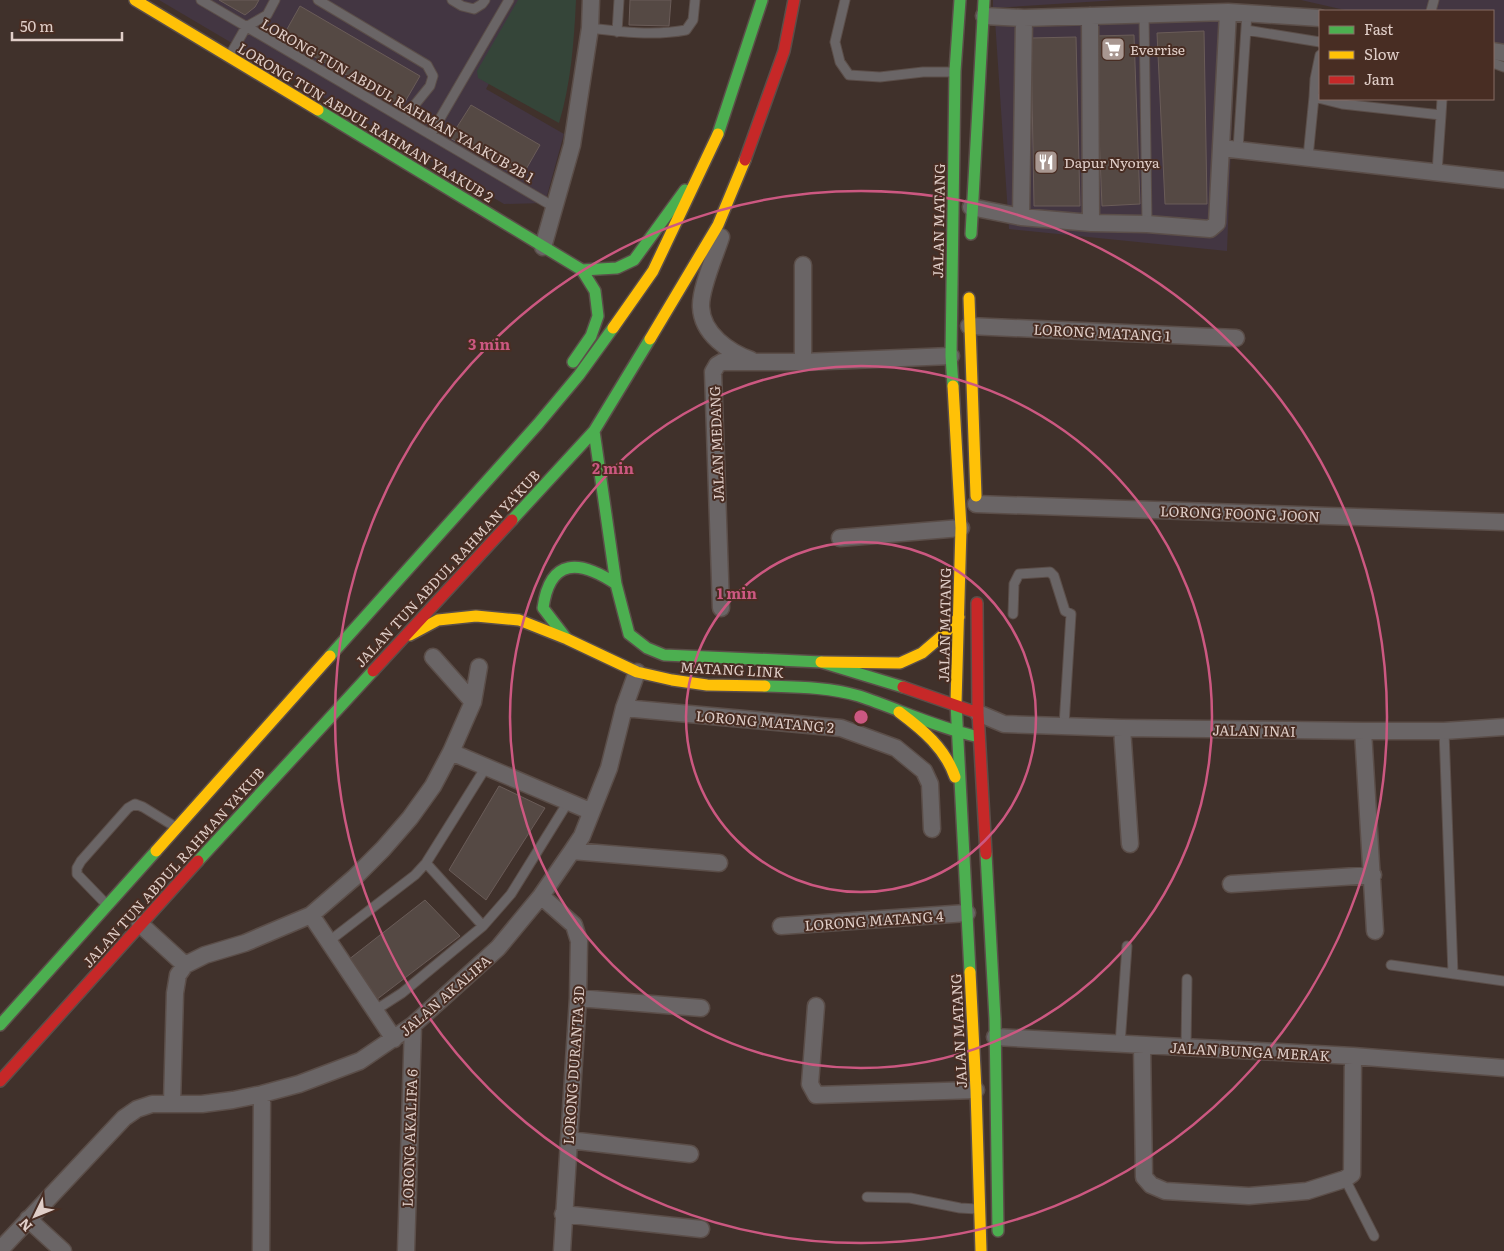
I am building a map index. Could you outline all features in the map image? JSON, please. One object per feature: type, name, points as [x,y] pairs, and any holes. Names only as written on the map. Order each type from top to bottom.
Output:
[{"type":"main road","name":"LORONG TUN ABDUL RAHMAN YAAKUB 2","points":[[134,0],[582,270]]},
{"type":"main road","name":"JALAN TUN ABDUL RAHMAN YA'KUB","points":[[0,1025],[538,424],[579,375],[653,271],[701,174],[715,144],[762,0]]},
{"type":"main road","name":"JALAN TUN ABDUL RAHMAN YA'KUB","points":[[0,1081],[140,924],[594,431],[718,225],[740,177],[784,51],[794,0]]},
{"type":"main road","name":"JALAN MATANG","points":[[960,0],[955,72],[950,356],[960,528],[960,618],[956,706],[976,1090],[981,1251]]},
{"type":"main road","points":[[970,247],[984,8]]},
{"type":"main road","points":[[538,424],[551,392],[591,336],[598,316],[595,291],[582,270],[617,268],[634,260],[682,193],[701,174]]},
{"type":"main road","points":[[970,286],[969,326],[976,509]]},
{"type":"main road","name":"MATANG LINK","points":[[594,431],[616,584],[629,634],[647,648],[664,655],[821,662],[978,712]]},
{"type":"main road","points":[[568,639],[543,608],[547,587],[555,576],[566,567],[576,565],[602,575],[616,584]]},
{"type":"main road","points":[[977,593],[978,712],[995,1037],[998,1241]]},
{"type":"main road","name":"MATANG LINK","points":[[402,639],[438,620],[476,616],[519,620],[568,639],[637,672],[707,685],[814,687],[858,696],[957,732],[979,736]]},
{"type":"main road","points":[[821,662],[900,663],[922,653],[960,618]]},
{"type":"main road","points":[[899,712],[924,731],[941,749],[953,769],[960,795]]},
{"type":"street","points":[[543,246],[572,145],[590,28],[591,0]]},
{"type":"street","points":[[984,8],[1024,18],[1228,12],[1319,18]]},
{"type":"street","points":[[971,207],[1020,217],[1091,223],[1147,224],[1210,229],[1217,224],[1228,12]]},
{"type":"street","points":[[1090,16],[1091,223]]},
{"type":"street","points":[[1020,217],[1024,18]]},
{"type":"street","points":[[1221,148],[1504,179]]},
{"type":"street","points":[[718,225],[722,230],[722,236],[702,295],[701,308],[703,317],[709,331],[727,348],[735,354],[760,363]]},
{"type":"street","points":[[803,265],[804,362]]},
{"type":"street","name":"LORONG MATANG 1","points":[[969,326],[1236,338]]},
{"type":"street","name":"JALAN MEDANG","points":[[722,608],[713,372],[717,365],[722,362],[804,362],[950,356]]},
{"type":"street","name":"LORONG FOONG JOON","points":[[976,509],[1504,522]]},
{"type":"street","points":[[840,538],[960,528]]},
{"type":"street","points":[[433,657],[473,702]]},
{"type":"street","points":[[172,1104],[175,993],[178,975],[185,964],[205,955],[245,943],[311,915],[355,877],[383,849],[410,818],[433,786],[451,752],[473,702],[479,667]]},
{"type":"street","name":"JALAN AKALIFA","points":[[0,1250],[124,1118],[137,1109],[152,1104],[202,1104],[262,1094],[307,1081],[360,1061],[413,1025],[498,948],[540,896],[582,836],[590,811],[609,768],[624,708],[637,672]]},
{"type":"street","name":"LORONG MATANG 2","points":[[624,708],[841,728],[896,748],[924,771],[930,784],[932,829]]},
{"type":"street","points":[[978,712],[1004,724]]},
{"type":"street","points":[[979,736],[1004,724]]},
{"type":"street","name":"JALAN INAI","points":[[1004,724],[1122,728],[1363,731],[1444,731],[1504,726]]},
{"type":"street","points":[[1122,728],[1130,844]]},
{"type":"street","points":[[1363,731],[1375,931]]},
{"type":"street","points":[[451,752],[590,811]]},
{"type":"street","points":[[572,851],[719,863]]},
{"type":"street","points":[[1231,884],[1373,875]]},
{"type":"street","name":"LORONG DURANTA 3D","points":[[540,896],[574,926],[579,941],[578,998],[562,1251]]},
{"type":"street","name":"LORONG MATANG 4","points":[[781,926],[967,913]]},
{"type":"street","points":[[311,915],[394,1039]]},
{"type":"street","points":[[140,924],[185,964]]},
{"type":"street","points":[[578,998],[701,1008]]},
{"type":"street","points":[[816,1006],[810,1084],[816,1095],[976,1090]]},
{"type":"street","name":"LORONG AKALIFA 6","points":[[406,1251],[413,1025]]},
{"type":"street","name":"JALAN BUNGA MERAK","points":[[995,1037],[1353,1056],[1504,1068]]},
{"type":"street","points":[[1142,1045],[1144,1177],[1151,1185],[1165,1191],[1249,1196],[1307,1191],[1346,1179],[1352,1174],[1353,1056]]},
{"type":"street","points":[[261,1251],[262,1094]]},
{"type":"street","points":[[569,1140],[690,1154]]},
{"type":"street","points":[[564,1214],[702,1228]]},
{"type":"street","points":[[28,1219],[63,1251]]},
{"type":"lane","name":"LORONG TUN ABDUL RAHMAN YAAKUB 2B 1","points":[[202,0],[554,207]]},
{"type":"lane","points":[[229,57],[246,27],[267,15],[275,0]]},
{"type":"lane","points":[[318,0],[428,65],[433,76],[430,86],[404,118]]},
{"type":"lane","points":[[452,0],[462,6],[474,9],[485,0]]},
{"type":"lane","points":[[431,134],[509,0]]},
{"type":"lane","points":[[617,32],[619,0]]},
{"type":"lane","points":[[590,28],[617,32],[666,34],[686,30],[693,20],[695,0]]},
{"type":"lane","points":[[845,0],[835,42],[840,62],[849,75],[880,77],[923,72],[955,72]]},
{"type":"lane","points":[[1238,149],[1247,13]]},
{"type":"lane","points":[[1144,14],[1147,224]]},
{"type":"lane","points":[[1246,30],[1319,42]]},
{"type":"lane","points":[[1308,157],[1315,79],[1319,60]]},
{"type":"lane","points":[[1314,97],[1319,98]]},
{"type":"lane","points":[[1326,100],[1342,104],[1441,115]]},
{"type":"lane","points":[[1437,172],[1442,100]]},
{"type":"lane","points":[[1014,614],[1014,584],[1019,574],[1050,572],[1054,576],[1065,611],[1072,614],[1064,725]]},
{"type":"lane","points":[[1444,731],[1452,974]]},
{"type":"lane","points":[[328,942],[415,875],[426,863],[486,767]]},
{"type":"lane","points":[[374,1011],[402,994],[484,926],[511,894],[568,802]]},
{"type":"lane","points":[[108,906],[77,874],[77,868],[81,861],[128,808],[135,804],[176,827]]},
{"type":"lane","points":[[426,863],[484,926]]},
{"type":"lane","points":[[1120,1044],[1127,946]]},
{"type":"lane","points":[[1391,965],[1504,981]]},
{"type":"lane","points":[[1186,1048],[1188,979]]},
{"type":"lane","points":[[1346,1179],[1374,1236]]},
{"type":"lane","points":[[867,1197],[910,1198],[980,1210]]},
{"type":"shaded area","points":[[159,0],[536,0],[486,89],[564,134],[545,203],[504,204]]},
{"type":"shaded area","points":[[993,0],[1118,0],[993,8]]},
{"type":"shaded area","points":[[1301,0],[1504,0],[1504,47],[1494,44],[1494,10],[1345,10]]},
{"type":"shaded area","points":[[1236,15],[1227,251],[1009,229],[995,20]]},
{"type":"green space","points":[[518,0],[576,0],[571,62],[559,123],[478,78],[477,71]]},
{"type":"building","points":[[219,0],[259,0],[255,7],[245,15]]},
{"type":"building","points":[[630,0],[671,0],[669,26],[629,25]]},
{"type":"building","points":[[300,6],[420,76],[402,107],[282,38]]},
{"type":"building","points":[[1204,31],[1207,204],[1165,204],[1157,33]]},
{"type":"building","points":[[1134,35],[1140,204],[1102,206],[1095,36]]},
{"type":"building","points":[[1076,37],[1080,206],[1034,206],[1031,38]]},
{"type":"building","points":[[471,105],[540,145],[521,178],[450,138]]},
{"type":"building","points":[[499,786],[545,808],[486,900],[449,870]]},
{"type":"building","points":[[425,900],[460,936],[376,1000],[348,960]]},
{"type":"traffic: fast","points":[[718,134],[762,0]]},
{"type":"traffic: fast","points":[[953,386],[951,356],[955,71],[960,0]]},
{"type":"traffic: fast","points":[[971,234],[984,0]]},
{"type":"traffic: fast","points":[[318,110],[582,270],[595,291],[598,316],[591,336],[573,362]]},
{"type":"traffic: fast","points":[[582,270],[617,268],[634,260],[685,190]]},
{"type":"traffic: fast","points":[[330,656],[538,424],[579,375],[613,328]]},
{"type":"traffic: fast","points":[[512,520],[594,431],[650,339]]},
{"type":"traffic: fast","points":[[594,431],[616,584],[629,634],[647,648],[664,655],[821,662],[903,687]]},
{"type":"traffic: fast","points":[[566,638],[543,608],[552,579],[560,572],[569,568],[579,568],[590,570],[616,584]]},
{"type":"traffic: fast","points":[[198,861],[373,671]]},
{"type":"traffic: fast","points":[[765,686],[813,688],[848,693],[945,728],[975,736]]},
{"type":"traffic: fast","points":[[956,703],[970,972]]},
{"type":"traffic: fast","points":[[0,1025],[156,851]]},
{"type":"traffic: fast","points":[[986,854],[995,1019],[998,1231]]},
{"type":"traffic: slow","points":[[135,0],[318,110]]},
{"type":"traffic: slow","points":[[613,328],[653,271],[718,134]]},
{"type":"traffic: slow","points":[[650,339],[718,225],[745,160]]},
{"type":"traffic: slow","points":[[969,298],[976,496]]},
{"type":"traffic: slow","points":[[953,386],[961,528],[956,703]]},
{"type":"traffic: slow","points":[[410,635],[438,620],[476,616],[519,620],[567,639],[637,672],[707,685],[765,686]]},
{"type":"traffic: slow","points":[[821,662],[900,663],[922,653],[943,635],[959,617]]},
{"type":"traffic: slow","points":[[156,851],[330,656]]},
{"type":"traffic: slow","points":[[899,712],[925,733],[939,748],[955,777]]},
{"type":"traffic: slow","points":[[970,972],[981,1251]]},
{"type":"traffic: jam","points":[[745,160],[784,51],[794,0]]},
{"type":"traffic: jam","points":[[373,671],[512,520]]},
{"type":"traffic: jam","points":[[977,603],[978,713],[986,854]]},
{"type":"traffic: jam","points":[[903,687],[972,711]]},
{"type":"traffic: jam","points":[[0,1081],[198,861]]},
{"type":"place","name":"Everrise","points":[[1113,49]]},
{"type":"place","name":"Dapur Nyonya","points":[[1046,162]]}]
